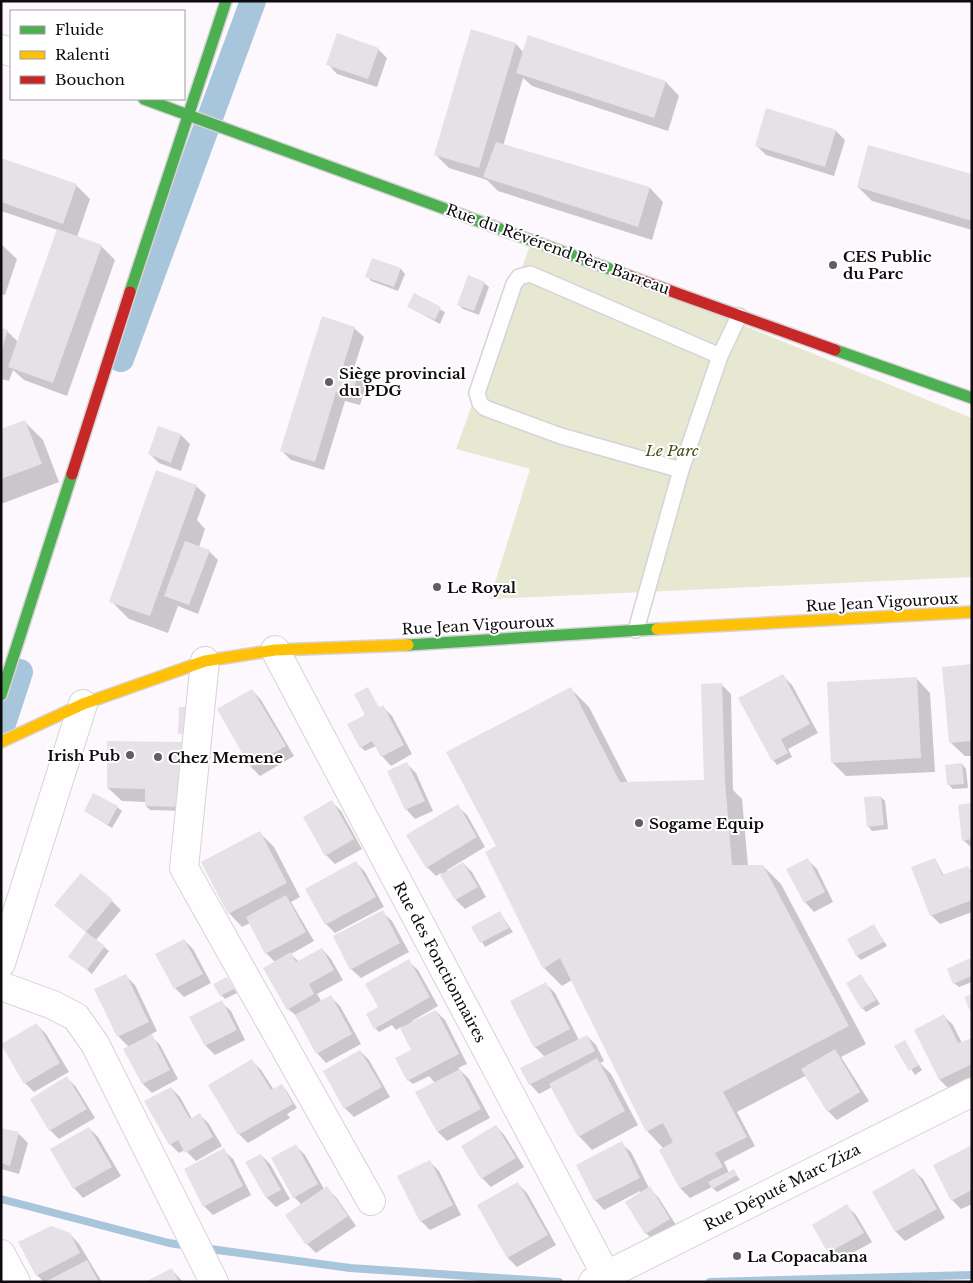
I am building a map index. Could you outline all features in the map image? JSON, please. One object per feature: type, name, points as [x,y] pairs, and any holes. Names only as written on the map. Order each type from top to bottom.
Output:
[{"type":"street","points":[[1,695],[187,114],[226,1]]},
{"type":"street","name":"Rue du Révérend Père Barreau","points":[[147,100],[739,316],[972,398]]},
{"type":"street","name":"Rue Jean Vigouroux","points":[[1,742],[83,704],[205,661],[275,650],[466,643],[636,630],[972,612]]},
{"type":"street","name":"Rue des Fonctionnaires","points":[[275,650],[599,1278]]},
{"type":"street","points":[[205,661],[184,868],[371,1201]]},
{"type":"street","points":[[1,964],[83,704]]},
{"type":"street","points":[[1,986],[53,1005],[76,1017],[95,1044],[214,1282]]},
{"type":"street","name":"Rue Député Marc Ziza","points":[[599,1278],[972,1092]]},
{"type":"street","points":[[1,1254],[16,1282]]},
{"type":"lane","points":[[681,470],[561,436],[485,408],[480,403],[477,393],[514,284],[524,274],[530,274],[720,356]]},
{"type":"lane","points":[[636,630],[681,470],[720,356],[739,316]]},
{"type":"path","points":[[514,578],[561,436]]},
{"type":"green space","name":"Le Parc","points":[[532,240],[972,418],[972,577],[490,599],[530,469],[456,449]]},
{"type":"building","points":[[471,29],[516,43],[479,168],[434,155]]},
{"type":"building","points":[[337,33],[379,48],[368,79],[326,65]]},
{"type":"building","points":[[528,35],[666,81],[654,118],[516,73]]},
{"type":"building","points":[[766,108],[836,130],[825,167],[755,146]]},
{"type":"building","points":[[496,142],[650,187],[638,227],[483,177]]},
{"type":"building","points":[[868,145],[972,174],[972,221],[857,187]]},
{"type":"building","points":[[1,158],[77,184],[63,224],[1,202]]},
{"type":"building","points":[[57,229],[102,245],[53,383],[8,367]]},
{"type":"building","points":[[372,258],[401,268],[394,287],[365,277]]},
{"type":"building","points":[[468,275],[485,282],[474,311],[457,305]]},
{"type":"building","points":[[414,293],[441,307],[435,320],[407,307]]},
{"type":"building","name":"Siège provincial du PDG","points":[[322,316],[355,327],[343,367],[359,372],[351,397],[336,392],[315,462],[280,451]]},
{"type":"building","points":[[1,328],[8,330],[2,349],[1,349]]},
{"type":"building","points":[[25,420],[42,464],[1,479],[1,429]]},
{"type":"building","points":[[158,426],[181,434],[171,463],[148,454]]},
{"type":"building","points":[[156,470],[197,485],[150,616],[109,602]]},
{"type":"building","points":[[185,541],[210,550],[189,605],[164,596]]},
{"type":"building","points":[[972,664],[972,741],[949,743],[942,667]]},
{"type":"building","points":[[783,674],[810,724],[781,739],[788,753],[772,761],[738,698]]},
{"type":"building","points":[[917,677],[921,758],[831,763],[827,682]]},
{"type":"building","points":[[722,683],[725,780],[732,865],[763,865],[849,1026],[723,1092],[747,1137],[715,1153],[723,1167],[680,1189],[659,1150],[673,1142],[663,1123],[646,1132],[560,958],[543,969],[485,852],[496,846],[446,752],[571,687],[620,782],[704,780],[701,684]]},
{"type":"building","points":[[368,687],[379,708],[383,705],[404,745],[381,757],[372,741],[360,748],[347,724],[365,715],[354,694]]},
{"type":"building","points":[[252,689],[286,746],[250,767],[217,709]]},
{"type":"building","points":[[179,707],[190,707],[189,734],[178,734]]},
{"type":"building","points":[[107,741],[183,742],[182,807],[145,806],[145,789],[107,788]]},
{"type":"building","points":[[407,762],[425,801],[405,810],[387,771]]},
{"type":"building","points":[[962,763],[964,784],[947,785],[945,765]]},
{"type":"building","points":[[93,793],[118,806],[108,825],[84,811]]},
{"type":"building","points":[[881,796],[884,825],[867,827],[864,797]]},
{"type":"building","points":[[332,800],[354,839],[325,856],[303,817]]},
{"type":"building","points":[[972,803],[972,839],[962,841],[958,805]]},
{"type":"building","points":[[458,804],[477,837],[426,868],[406,835]]},
{"type":"building","points":[[260,831],[287,883],[228,914],[201,862]]},
{"type":"building","points":[[808,858],[825,892],[804,903],[786,869]]},
{"type":"building","points":[[935,858],[942,875],[968,866],[972,876],[972,900],[930,916],[911,867]]},
{"type":"building","points":[[356,861],[376,897],[325,925],[305,889]]},
{"type":"building","points":[[463,862],[478,887],[455,900],[440,875]]},
{"type":"building","points":[[81,873],[113,900],[86,932],[54,905]]},
{"type":"building","points":[[286,895],[306,932],[265,954],[246,917]]},
{"type":"building","points":[[383,910],[400,943],[350,970],[333,936]]},
{"type":"building","points":[[500,911],[509,928],[480,943],[471,927]]},
{"type":"building","points":[[874,924],[884,942],[856,956],[847,939]]},
{"type":"building","points":[[86,932],[105,946],[87,970],[68,957]]},
{"type":"building","points":[[184,939],[203,974],[174,989],[155,954]]},
{"type":"building","points":[[322,948],[334,970],[309,984],[314,994],[287,1010],[263,968],[291,952],[296,962]]},
{"type":"building","points":[[970,958],[972,976],[953,984],[947,969]]},
{"type":"building","points":[[409,959],[430,997],[374,1029],[366,1014],[378,1007],[365,984]]},
{"type":"building","points":[[126,974],[149,1022],[117,1037],[94,989]]},
{"type":"building","points":[[861,974],[876,1000],[861,1009],[846,983]]},
{"type":"building","points":[[227,977],[234,989],[220,996],[213,984]]},
{"type":"building","points":[[546,982],[570,1029],[534,1048],[510,1001]]},
{"type":"building","points":[[972,994],[972,1015],[964,997]]},
{"type":"building","points":[[331,995],[352,1034],[316,1054],[295,1015]]},
{"type":"building","points":[[222,1000],[237,1030],[205,1046],[189,1017]]},
{"type":"building","points":[[436,1010],[459,1054],[407,1081],[395,1058],[411,1050],[400,1028]]},
{"type":"building","points":[[944,1014],[958,1043],[972,1038],[972,1064],[939,1080],[914,1030]]},
{"type":"building","points":[[37,1023],[60,1063],[24,1084],[1,1044]]},
{"type":"building","points":[[152,1034],[170,1070],[142,1084],[123,1049]]},
{"type":"building","points":[[587,1035],[595,1051],[529,1085],[520,1068]]},
{"type":"building","points":[[905,1040],[919,1065],[909,1071],[894,1046]]},
{"type":"building","points":[[835,1049],[860,1092],[827,1112],[801,1069]]},
{"type":"building","points":[[360,1050],[382,1087],[344,1109],[323,1071]]},
{"type":"building","points":[[597,1058],[625,1111],[578,1137],[549,1084]]},
{"type":"building","points":[[252,1059],[271,1090],[282,1084],[293,1104],[238,1135],[208,1085]]},
{"type":"building","points":[[460,1069],[481,1109],[437,1132],[415,1092]]},
{"type":"building","points":[[67,1076],[87,1109],[49,1131],[30,1099]]},
{"type":"building","points":[[171,1087],[190,1119],[200,1113],[213,1137],[185,1153],[178,1140],[169,1145],[144,1101]]},
{"type":"building","points":[[496,1125],[516,1158],[481,1179],[461,1146]]},
{"type":"building","points":[[89,1127],[112,1167],[73,1189],[50,1149]]},
{"type":"building","points":[[1,1128],[19,1132],[10,1166],[1,1163]]},
{"type":"building","points":[[622,1141],[640,1178],[594,1201],[576,1165]]},
{"type":"building","points":[[296,1144],[318,1184],[293,1198],[271,1158]]},
{"type":"building","points":[[972,1145],[972,1190],[951,1201],[933,1165]]},
{"type":"building","points":[[224,1148],[243,1186],[203,1207],[184,1169]]},
{"type":"building","points":[[261,1154],[281,1190],[266,1198],[245,1162]]},
{"type":"building","points":[[430,1160],[453,1205],[420,1222],[397,1176]]},
{"type":"building","points":[[914,1168],[937,1209],[895,1232],[872,1192]]},
{"type":"building","points":[[734,1169],[737,1175],[712,1189],[708,1182]]},
{"type":"building","points":[[518,1182],[548,1235],[507,1258],[477,1205]]},
{"type":"building","points":[[327,1186],[348,1216],[306,1245],[285,1215]]},
{"type":"building","points":[[650,1186],[670,1219],[645,1234],[625,1202]]},
{"type":"building","points":[[847,1204],[864,1233],[828,1253],[812,1225]]},
{"type":"building","points":[[51,1226],[70,1233],[80,1253],[36,1276],[18,1242]]},
{"type":"building","points":[[87,1260],[99,1282],[45,1282]]},
{"type":"building","points":[[172,1268],[179,1282],[145,1282]]},
{"type":"waterway","points":[[121,359],[253,1]]},
{"type":"waterway","points":[[1,730],[20,672]]},
{"type":"waterway","points":[[1,1199],[169,1243],[189,1246]]},
{"type":"waterway","points":[[203,1248],[350,1268],[559,1282]]},
{"type":"waterway","points":[[710,1282],[972,1275]]},
{"type":"traffic: fast","points":[[130,292],[226,1]]},
{"type":"traffic: fast","points":[[147,100],[629,276]]},
{"type":"traffic: fast","points":[[835,350],[972,398]]},
{"type":"traffic: fast","points":[[1,695],[72,474]]},
{"type":"traffic: fast","points":[[408,645],[657,629]]},
{"type":"traffic: slow","points":[[657,629],[972,612]]},
{"type":"traffic: slow","points":[[1,742],[83,704],[205,661],[275,650],[408,645]]},
{"type":"traffic: jam","points":[[629,276],[835,350]]},
{"type":"traffic: jam","points":[[72,474],[130,292]]},
{"type":"place","name":"CES Public du Parc","points":[[833,265]]},
{"type":"place","name":"Siège provincial du PDG","points":[[329,382]]},
{"type":"place","name":"Le Royal","points":[[437,587]]},
{"type":"place","name":"Irish Pub","points":[[130,755]]},
{"type":"place","name":"Chez Memene","points":[[158,757]]},
{"type":"place","name":"Sogame Equip","points":[[639,823]]},
{"type":"place","name":"La Copacabana","points":[[737,1256]]}]
